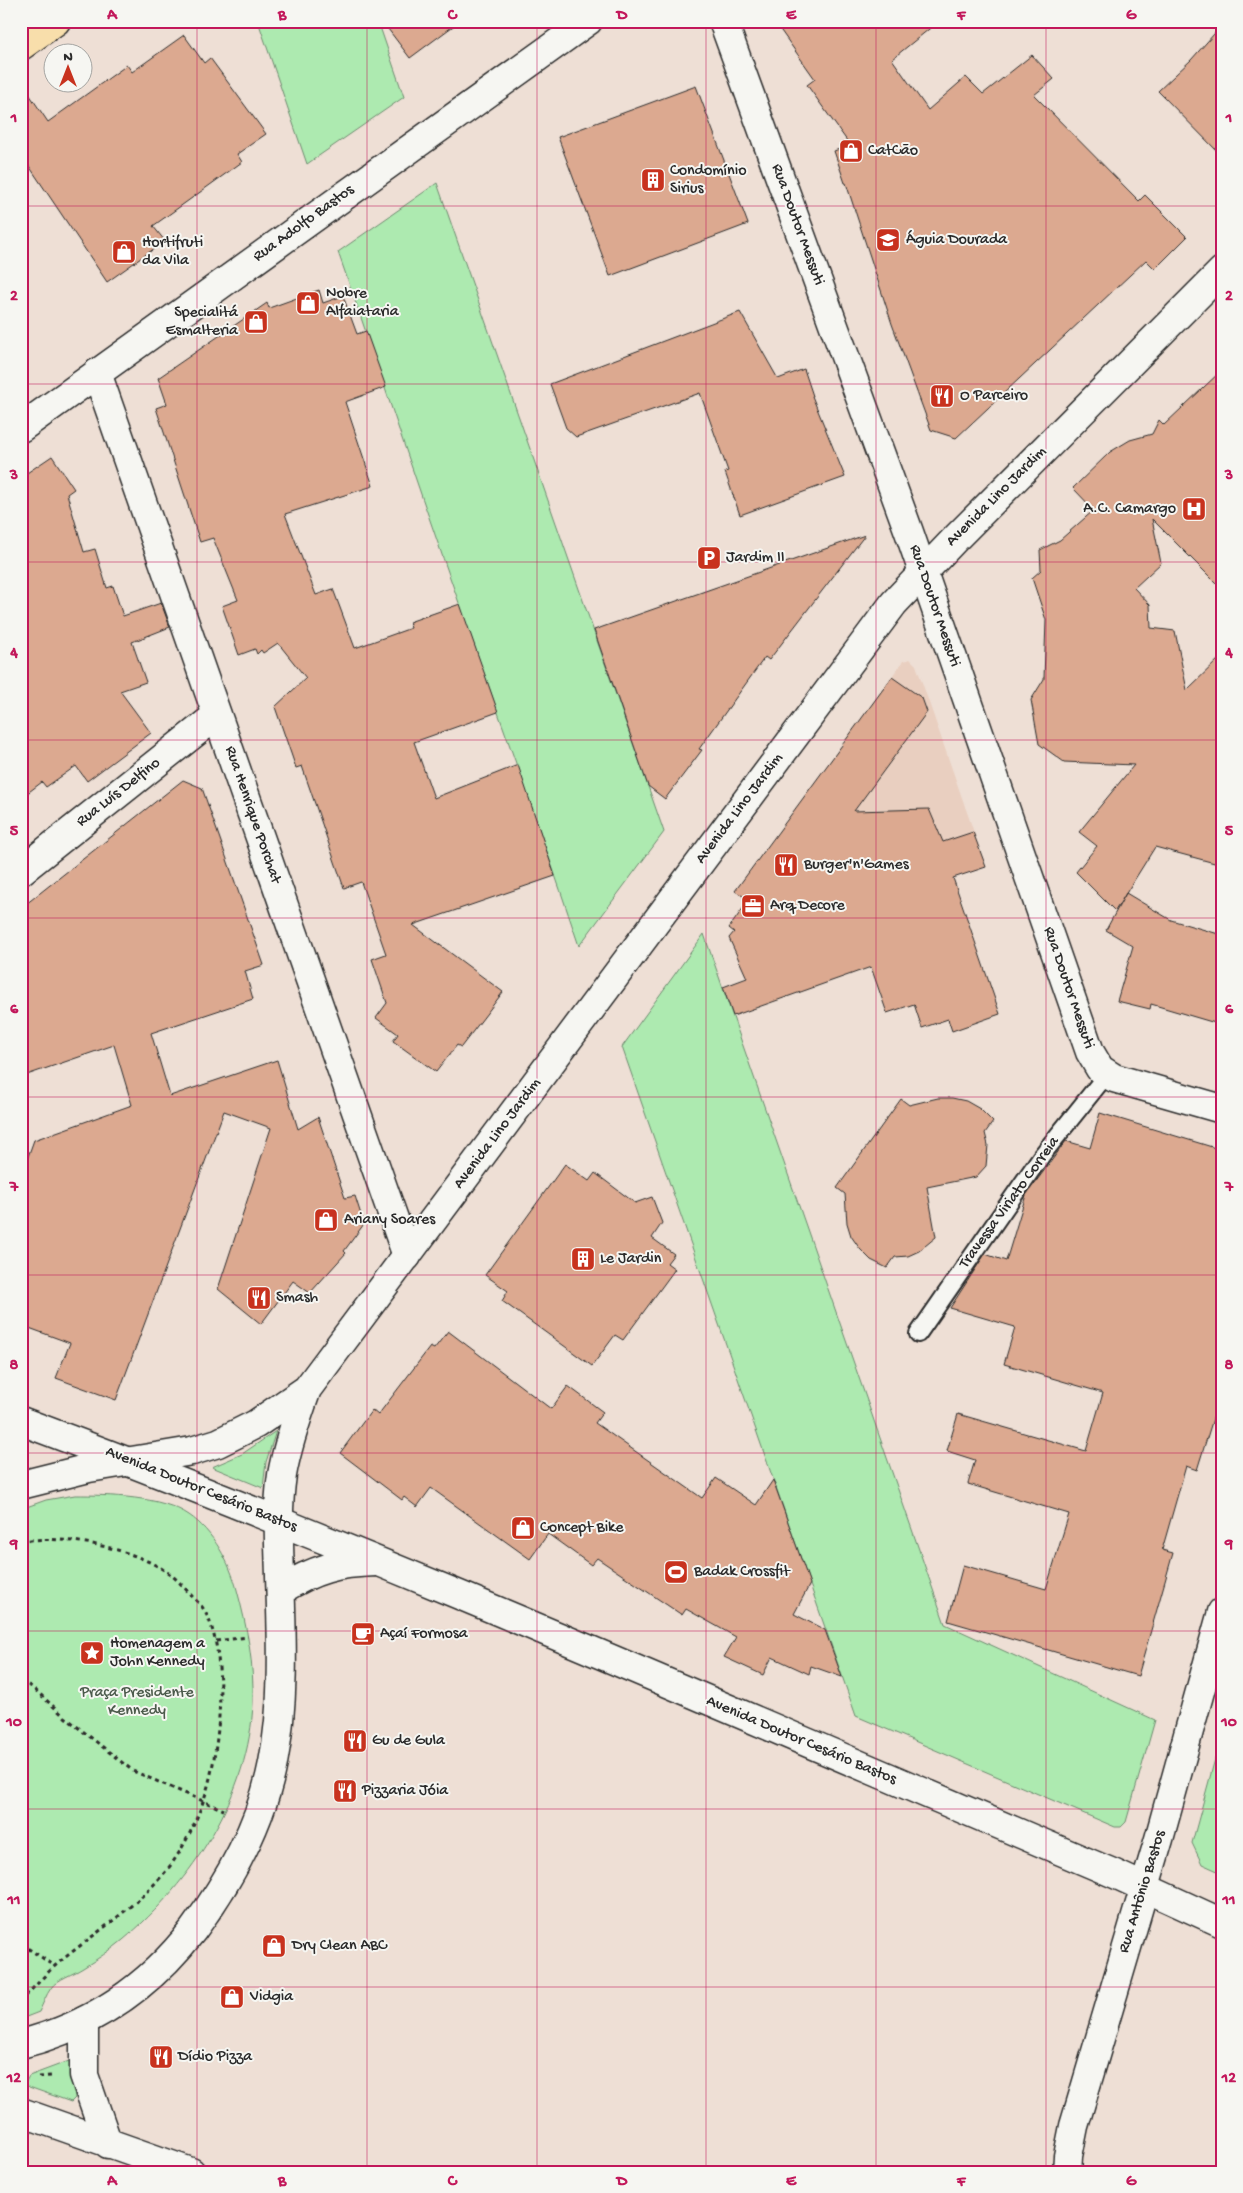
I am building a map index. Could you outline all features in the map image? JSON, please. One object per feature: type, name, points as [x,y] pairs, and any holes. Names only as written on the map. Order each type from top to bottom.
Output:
[{"type":"highway","points":[[21,46],[56,21]]},
{"type":"street","name":"Rua Adolfo Bastos","points":[[21,428],[588,21]]},
{"type":"street","name":"Rua Doutor Messuti","points":[[723,21],[923,573],[1090,1052],[1100,1069],[1121,1081],[1222,1109]]},
{"type":"street","name":"Avenida Lino Jardim","points":[[279,1521],[282,1475],[292,1431],[307,1389],[894,603],[1222,271]]},
{"type":"street","name":"Rua Henrique Porchat","points":[[97,373],[407,1256]]},
{"type":"street","name":"Rua Luís Delfino","points":[[21,871],[217,715]]},
{"type":"street","name":"Avenida Lino Jardim","points":[[132,1462],[192,1451],[218,1443],[256,1424],[307,1389]]},
{"type":"street","name":"Avenida Doutor Cesário Bastos","points":[[21,1421],[132,1462],[380,1562],[1144,1887],[1222,1922]]},
{"type":"street","points":[[21,1485],[89,1468],[132,1462]]},
{"type":"street","points":[[21,2044],[84,2021],[125,1996],[154,1974],[177,1950],[242,1856],[255,1824],[273,1764],[277,1737],[282,1672],[279,1521]]},
{"type":"street","name":"Avenida Doutor Cesário Bastos","points":[[281,1590],[317,1570],[352,1563],[380,1562]]},
{"type":"street","name":"Rua Antônio Bastos","points":[[1067,2172],[1074,2126],[1222,1612]]},
{"type":"street","points":[[84,2021],[84,2075],[108,2144]]},
{"type":"street","points":[[21,2112],[191,2172]]},
{"type":"lane","name":"Travessa Viriato Correia","points":[[918,1334],[1042,1155],[1107,1074]]},
{"type":"path","points":[[21,1999],[33,1990],[55,1966],[147,1891],[170,1866],[190,1833],[203,1801],[212,1768],[219,1703],[216,1641],[204,1609],[167,1572],[133,1555],[65,1540],[22,1539]]},
{"type":"path","points":[[21,1681],[32,1687],[65,1717],[133,1771],[255,1824]]},
{"type":"path","points":[[21,1944],[55,1966]]},
{"type":"shaded area","points":[[910,659],[916,665],[986,867],[808,792],[903,661]]},
{"type":"green space","points":[[258,21],[378,21],[404,97],[307,164]]},
{"type":"green space","points":[[437,183],[664,832],[579,946],[338,252]]},
{"type":"green space","points":[[704,934],[945,1624],[1155,1720],[1126,1822],[1121,1827],[1115,1827],[856,1716],[622,1047]]},
{"type":"green space","points":[[276,1431],[266,1462],[263,1488],[212,1467],[242,1454]]},
{"type":"green space","name":"Praça Presidente Kennedy","points":[[75,1495],[103,1495],[150,1500],[178,1509],[189,1515],[206,1530],[225,1559],[237,1590],[249,1645],[253,1702],[249,1736],[241,1770],[229,1802],[213,1834],[194,1863],[172,1891],[123,1940],[88,1965],[57,1982],[49,1991],[39,2012],[21,2019],[21,1509],[46,1500]]},
{"type":"green space","points":[[1218,1748],[1222,1749],[1222,1873],[1202,1864],[1192,1843]]},
{"type":"green space","points":[[69,2061],[72,2063],[75,2098],[71,2102],[29,2087],[25,2083],[29,2076]]},
{"type":"building","points":[[382,21],[460,21],[410,58]]},
{"type":"building","points":[[774,21],[939,21],[892,59],[928,110],[966,77],[983,94],[1032,55],[1054,79],[1034,95],[1139,201],[1145,195],[1187,237],[1155,269],[1146,260],[956,438],[931,430],[892,324],[834,151],[850,145],[807,85],[815,79]]},
{"type":"building","points":[[1222,25],[1222,156],[1158,91],[1191,60]]},
{"type":"building","points":[[184,35],[204,63],[210,58],[266,134],[237,154],[242,162],[153,226],[165,241],[107,282],[21,154],[21,82],[48,122],[127,65],[132,72]]},
{"type":"building","name":"Condomínio Sirius","points":[[696,86],[748,224],[610,276],[558,137]]},
{"type":"building","points":[[319,290],[323,303],[343,296],[357,334],[366,331],[386,387],[345,402],[373,486],[285,514],[316,595],[333,589],[355,648],[411,628],[409,622],[460,604],[498,712],[414,742],[434,798],[518,765],[555,876],[413,925],[503,992],[461,1047],[457,1045],[436,1072],[393,1041],[398,1034],[376,1018],[387,1003],[372,959],[386,954],[361,882],[344,888],[302,766],[296,768],[275,707],[306,678],[278,643],[263,653],[261,650],[257,654],[255,649],[239,655],[222,606],[238,600],[213,538],[200,542],[156,408],[167,404],[158,378],[267,303],[269,308]]},
{"type":"building","points":[[740,312],[778,379],[804,369],[812,396],[845,477],[740,515],[725,472],[728,471],[700,393],[576,437],[566,428],[550,384]]},
{"type":"building","points":[[1222,370],[1222,589],[1152,519],[1161,563],[1134,588],[1150,605],[1151,628],[1175,631],[1187,690],[1222,656],[1222,865],[1155,847],[1115,911],[1076,872],[1097,846],[1079,832],[1134,765],[1064,762],[1039,744],[1031,700],[1044,679],[1046,620],[1032,578],[1041,570],[1040,550],[1060,540],[1094,510],[1073,488],[1110,452],[1130,440],[1152,434],[1159,420],[1164,425]]},
{"type":"building","points":[[52,456],[74,489],[67,494],[84,552],[95,549],[107,588],[113,586],[123,616],[161,603],[170,627],[132,642],[146,682],[120,691],[151,733],[87,781],[76,766],[46,787],[42,782],[21,798],[21,477]]},
{"type":"building","points":[[865,535],[769,660],[765,657],[699,749],[702,750],[665,799],[648,786],[594,630]]},
{"type":"building","points":[[892,677],[922,698],[927,712],[854,811],[929,809],[943,842],[973,832],[986,867],[953,878],[1000,1014],[952,1031],[948,1019],[922,1028],[914,1004],[887,1013],[871,967],[733,1016],[723,987],[747,978],[729,938],[734,932],[729,928],[749,900],[735,891]]},
{"type":"building","points":[[183,780],[202,788],[264,965],[245,971],[253,999],[151,1033],[170,1096],[277,1060],[298,1129],[318,1117],[345,1198],[355,1196],[364,1224],[344,1251],[346,1253],[310,1293],[293,1281],[261,1324],[218,1289],[271,1128],[224,1111],[116,1400],[56,1378],[70,1343],[21,1325],[21,1176],[34,1140],[132,1105],[114,1045],[21,1077],[21,908]]},
{"type":"building","points":[[1126,893],[1171,920],[1222,935],[1222,1025],[1151,1004],[1150,1009],[1117,1001],[1133,946],[1106,930]]},
{"type":"building","points":[[938,1098],[966,1101],[980,1109],[993,1122],[985,1133],[988,1145],[986,1166],[976,1177],[927,1187],[936,1237],[919,1251],[908,1256],[895,1257],[887,1268],[871,1260],[851,1236],[847,1223],[845,1194],[837,1188],[901,1099],[909,1105]]},
{"type":"building","points":[[1100,1113],[1222,1150],[1222,1410],[1216,1409],[1197,1470],[1186,1466],[1162,1550],[1173,1553],[1138,1676],[948,1621],[963,1565],[1046,1589],[1069,1514],[968,1484],[975,1460],[947,1451],[958,1414],[1086,1451],[1103,1393],[1004,1364],[1015,1327],[950,1308],[985,1254],[1006,1261],[1026,1195],[1066,1141],[1090,1148]]},
{"type":"building","name":"Le Jardin","points":[[565,1164],[589,1181],[595,1173],[635,1203],[652,1197],[662,1223],[652,1238],[674,1254],[667,1263],[675,1269],[623,1340],[615,1335],[592,1366],[502,1301],[508,1291],[485,1275]]},
{"type":"building","points":[[448,1331],[551,1409],[568,1386],[603,1412],[595,1423],[702,1498],[716,1478],[756,1505],[773,1480],[810,1584],[794,1614],[825,1630],[842,1677],[811,1666],[809,1674],[772,1657],[763,1675],[724,1657],[736,1637],[686,1609],[682,1615],[597,1558],[591,1565],[548,1534],[530,1559],[431,1488],[417,1507],[404,1497],[402,1500],[340,1453],[372,1410],[378,1415],[430,1347],[434,1349]]},
{"type":"place","name":"CatCão","points":[[851,151]]},
{"type":"place","name":"Condomínio Sirius","points":[[653,180]]},
{"type":"place","name":"Águia Dourada","points":[[888,240]]},
{"type":"place","name":"Hortifruti da Vila","points":[[124,252]]},
{"type":"place","name":"Nobre Alfaiataria","points":[[308,303]]},
{"type":"place","name":"Specialitá Esmalteria","points":[[256,322]]},
{"type":"place","name":"O Parceiro","points":[[942,396]]},
{"type":"place","name":"A.C. Camargo","points":[[1194,509]]},
{"type":"place","name":"Jardim II","points":[[709,558]]},
{"type":"place","name":"Burger'n'Games","points":[[786,865]]},
{"type":"place","name":"Arq Decore","points":[[753,906]]},
{"type":"place","name":"Ariany Soares","points":[[326,1220]]},
{"type":"place","name":"Le Jardin","points":[[583,1259]]},
{"type":"place","name":"Smash","points":[[259,1298]]},
{"type":"place","name":"Concept Bike","points":[[523,1528]]},
{"type":"place","name":"Badak Crossfit","points":[[676,1572]]},
{"type":"place","name":"Açaí Formosa","points":[[363,1634]]},
{"type":"place","name":"Homenagem a John Kennedy","points":[[92,1653]]},
{"type":"place","name":"Gu de Gula","points":[[355,1741]]},
{"type":"place","name":"Pizzaria Jóia","points":[[345,1791]]},
{"type":"place","name":"Dry Clean ABC","points":[[274,1946]]},
{"type":"place","name":"Vidgia","points":[[232,1997]]},
{"type":"place","name":"Dídio Pizza","points":[[161,2057]]}]
